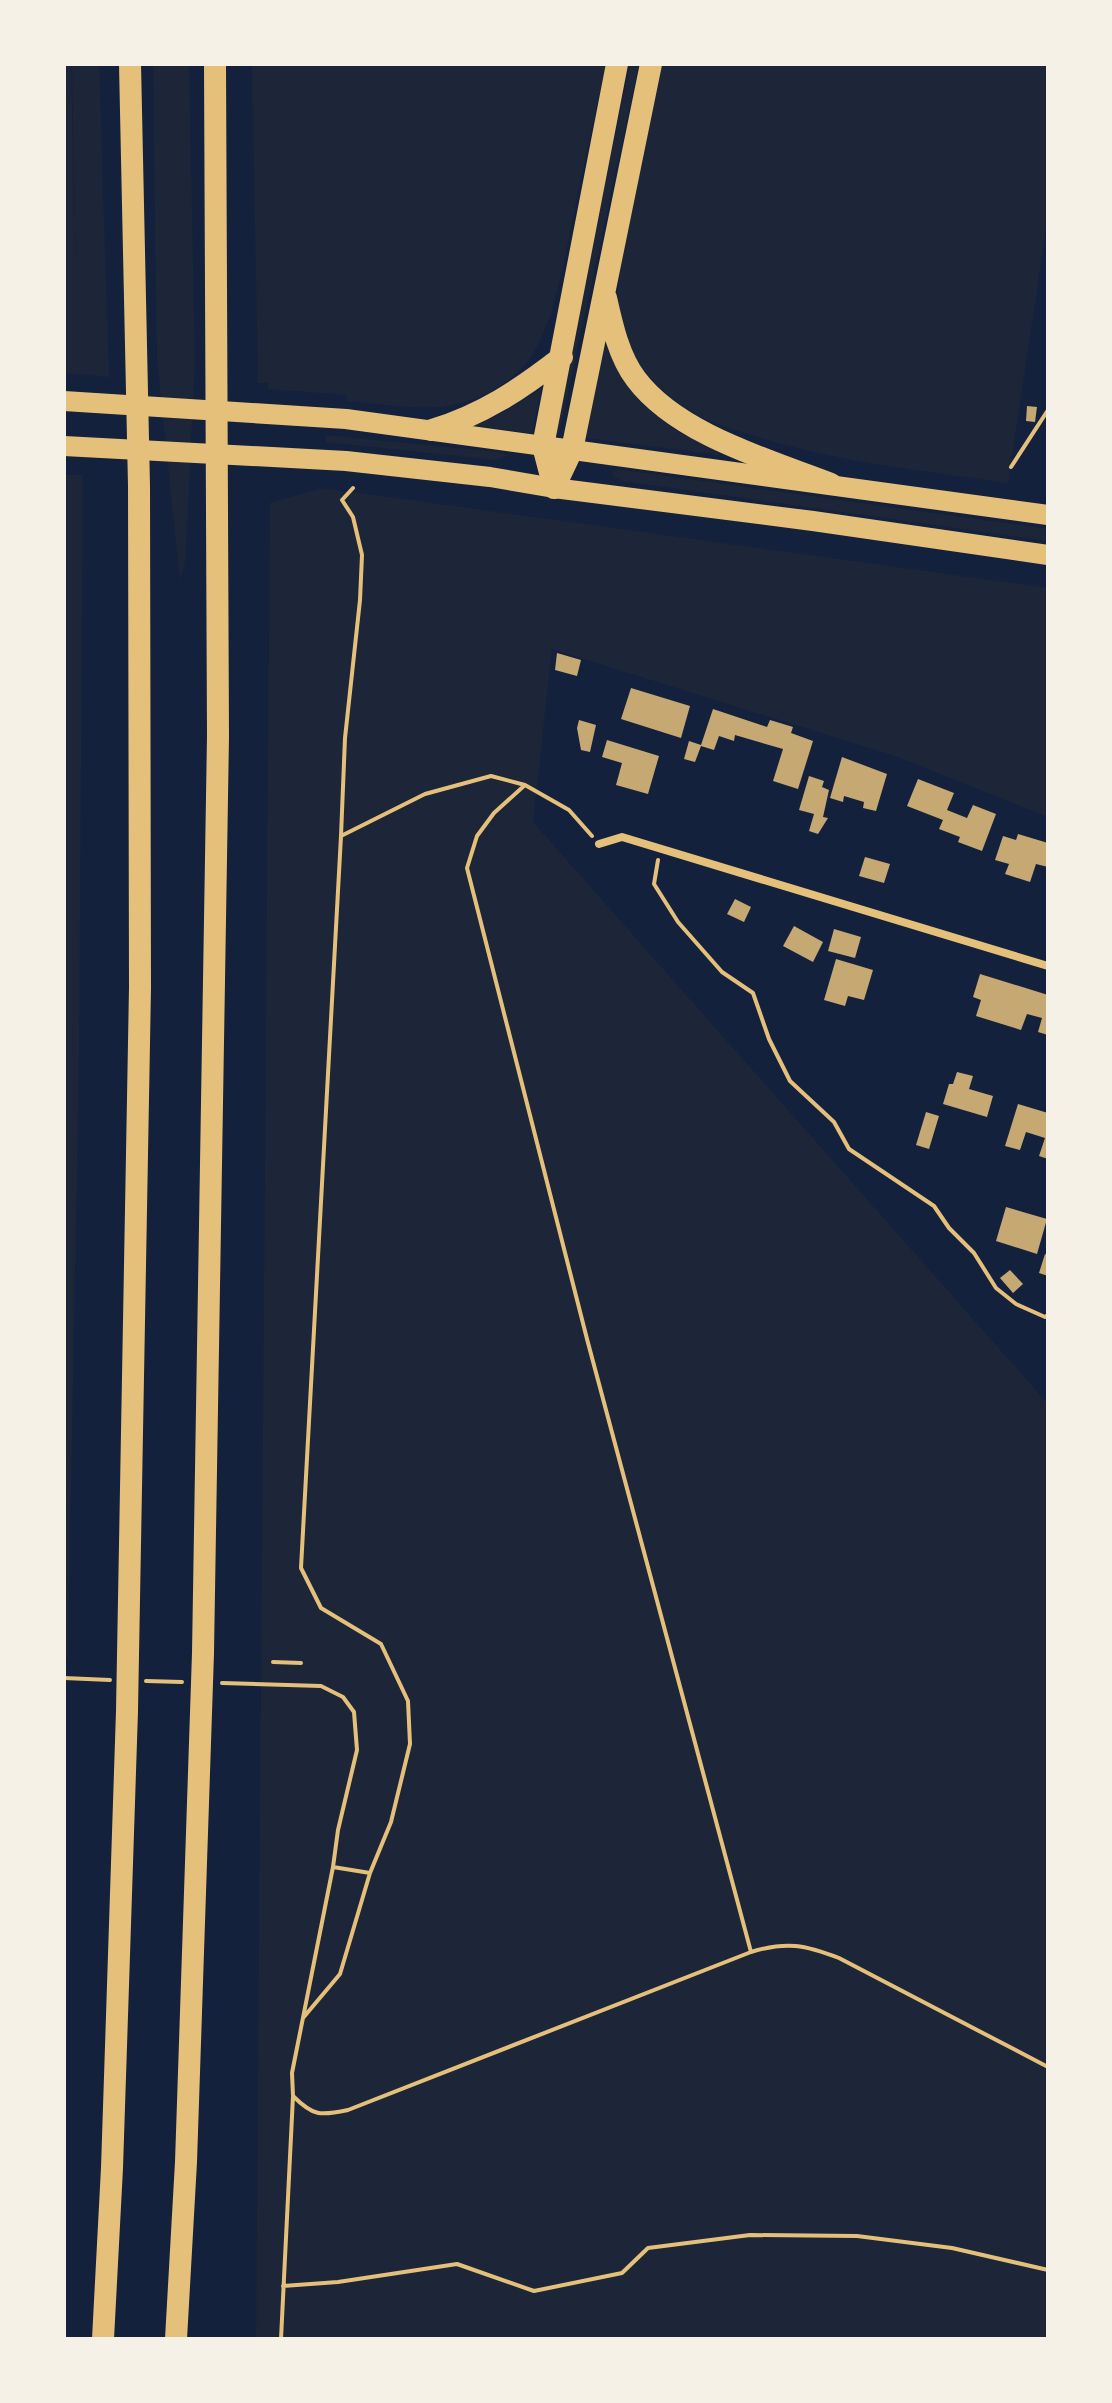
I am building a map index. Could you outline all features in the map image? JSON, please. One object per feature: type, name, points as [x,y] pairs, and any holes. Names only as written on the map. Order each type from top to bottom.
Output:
[{"type":"highway","points":[[103,2339],[127,1727],[140,987],[139,486],[130,64]]},
{"type":"highway","points":[[176,2339],[186,2162],[203,1653],[218,736],[215,64]]},
{"type":"highway","points":[[554,488],[543,446],[617,64]]},
{"type":"highway","points":[[554,488],[572,450],[651,64]]},
{"type":"highway","points":[[604,292],[615,335],[635,378],[663,407],[693,427],[831,484]]},
{"type":"highway","points":[[432,430],[462,421],[491,407],[562,357]]},
{"type":"main road","points":[[64,401],[346,419],[1048,515]]},
{"type":"main road","points":[[64,446],[346,461],[490,477],[1048,555]]},
{"type":"street","points":[[599,844],[622,837],[1048,966]]},
{"type":"path","points":[[1011,467],[1048,410]]},
{"type":"path","points":[[302,2020],[340,1974],[370,1873],[391,1822],[410,1744],[408,1701],[381,1644],[321,1608],[301,1568],[345,738],[360,600],[362,555],[353,517],[342,500],[353,488]]},
{"type":"path","points":[[341,836],[425,794],[491,776],[525,785],[569,810],[599,844]]},
{"type":"path","points":[[525,785],[494,813],[477,836],[467,868],[583,1323],[751,1952]]},
{"type":"path","points":[[659,848],[654,884],[678,922],[722,972],[753,993],[769,1039],[790,1081],[834,1122],[849,1149],[934,1206],[949,1228],[974,1253],[996,1288],[1016,1304],[1045,1317],[1048,1315]]},
{"type":"path","points":[[273,1662],[301,1663]]},
{"type":"path","points":[[281,2339],[292,2073],[338,1830],[357,1750],[354,1712],[343,1697],[321,1686],[301,1686]]},
{"type":"path","points":[[333,1867],[370,1873]]},
{"type":"path","points":[[293,2096],[308,2111],[329,2114],[348,2110],[751,1952],[788,1944],[810,1947],[839,1958],[1048,2067]]},
{"type":"path","points":[[283,2286],[338,2282],[457,2264],[534,2291],[622,2273],[648,2248],[750,2235],[857,2236],[952,2248],[1048,2270]]},
{"type":"shaded area","points":[[64,64],[71,64],[76,287],[72,64],[99,64],[109,377],[64,373]]},
{"type":"shaded area","points":[[153,64],[189,64],[195,362],[185,561],[180,581],[157,359]]},
{"type":"shaded area","points":[[252,64],[606,64],[551,312],[535,350],[525,365],[509,379],[472,400],[425,408],[347,401],[347,395],[268,389],[268,383],[258,383]]},
{"type":"shaded area","points":[[630,64],[639,64],[559,434],[553,431]]},
{"type":"shaded area","points":[[660,64],[1048,64],[1048,216],[1008,483],[847,459],[728,428],[689,410],[646,372],[626,339],[620,321],[618,290],[625,239]]},
{"type":"shaded area","points":[[603,342],[640,403],[679,433],[718,446],[718,455],[586,438]]},
{"type":"shaded area","points":[[542,388],[532,433],[474,426],[504,412]]},
{"type":"shaded area","points":[[325,435],[498,452],[508,456],[495,460],[326,442]]},
{"type":"shaded area","points":[[616,469],[1048,529],[1048,541],[622,481],[611,475]]},
{"type":"shaded area","points":[[64,475],[83,475],[79,1056],[68,1658],[64,1658]]},
{"type":"shaded area","points":[[323,488],[1048,588],[1048,817],[898,757],[552,649],[533,822],[1048,1404],[1048,2339],[256,2339],[270,503]]},
{"type":"building","points":[[1027,406],[1037,407],[1035,422],[1026,421]]},
{"type":"building","points":[[557,653],[581,660],[577,676],[555,670]]},
{"type":"building","points":[[631,688],[690,706],[681,738],[621,719]]},
{"type":"building","points":[[713,709],[767,727],[770,720],[793,727],[791,733],[813,741],[798,789],[773,781],[783,749],[735,735],[734,741],[719,736],[714,750],[701,746],[695,762],[684,759],[689,741],[701,745]]},
{"type":"building","points":[[579,720],[596,725],[590,752],[581,750],[577,728]]},
{"type":"building","points":[[607,740],[659,756],[648,794],[616,785],[622,763],[602,757]]},
{"type":"building","points":[[842,757],[887,774],[876,811],[863,808],[864,802],[844,796],[843,802],[830,798]]},
{"type":"building","points":[[809,776],[824,781],[822,787],[829,790],[823,817],[828,818],[818,834],[809,831],[814,814],[799,810]]},
{"type":"building","points":[[918,779],[954,793],[947,810],[967,818],[973,805],[996,814],[982,851],[958,842],[960,837],[939,829],[943,820],[907,806]]},
{"type":"building","points":[[1018,834],[1048,843],[1048,867],[1036,864],[1030,882],[1005,874],[1009,864],[995,860],[1003,836],[1016,840]]},
{"type":"building","points":[[865,857],[890,864],[884,883],[859,876]]},
{"type":"building","points":[[735,899],[751,907],[744,922],[727,914]]},
{"type":"building","points":[[794,926],[823,942],[813,962],[783,946]]},
{"type":"building","points":[[834,929],[861,937],[855,958],[828,951]]},
{"type":"building","points":[[836,959],[873,970],[864,1000],[848,996],[845,1006],[824,1000]]},
{"type":"building","points":[[980,974],[1048,995],[1048,1035],[1038,1032],[1042,1018],[1027,1014],[1021,1030],[976,1016],[981,1000],[973,997]]},
{"type":"building","points":[[957,1072],[973,1076],[969,1089],[993,1096],[987,1117],[943,1104],[949,1084],[953,1084]]},
{"type":"building","points":[[1018,1104],[1048,1113],[1048,1159],[1039,1156],[1045,1138],[1026,1132],[1020,1150],[1005,1146]]},
{"type":"building","points":[[926,1112],[939,1116],[929,1149],[916,1145]]},
{"type":"building","points":[[1006,1207],[1047,1219],[1037,1254],[996,1241]]},
{"type":"building","points":[[1045,1254],[1048,1255],[1048,1276],[1039,1273]]},
{"type":"building","points":[[1010,1270],[1023,1284],[1013,1293],[1000,1278]]}]
